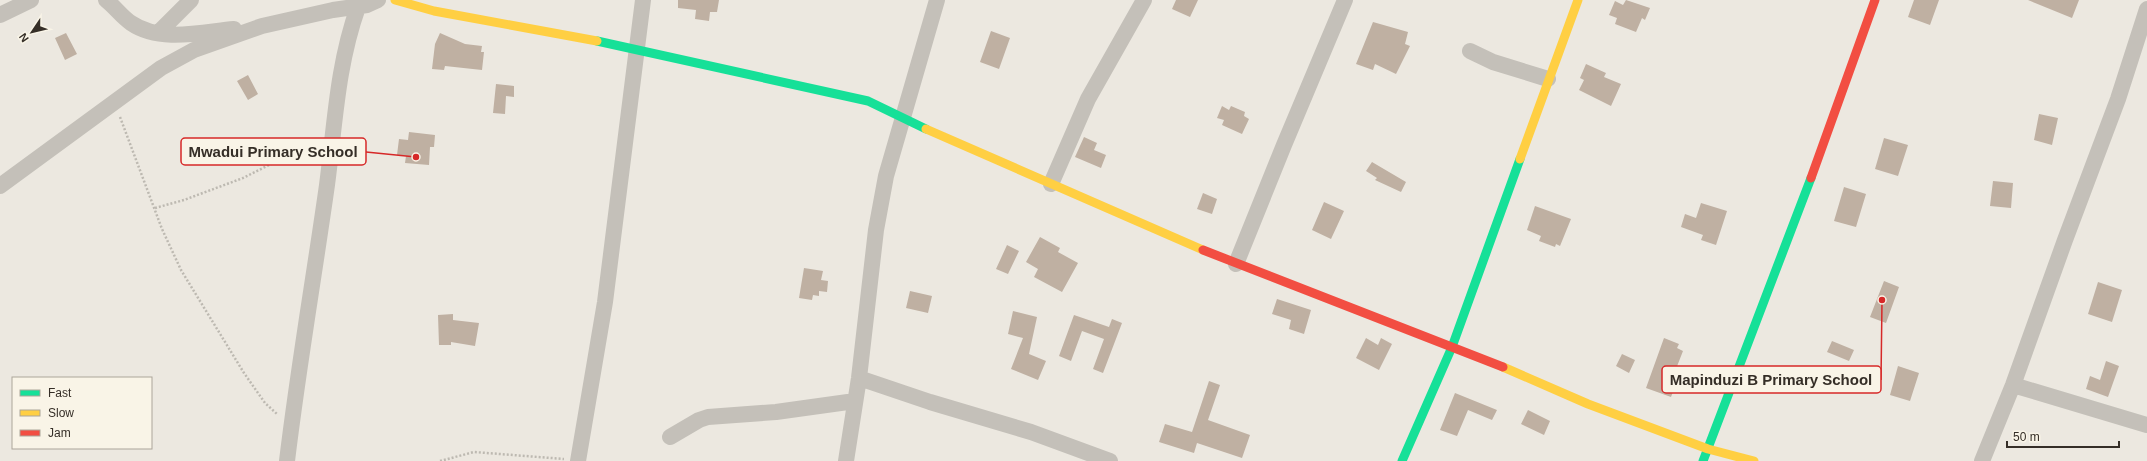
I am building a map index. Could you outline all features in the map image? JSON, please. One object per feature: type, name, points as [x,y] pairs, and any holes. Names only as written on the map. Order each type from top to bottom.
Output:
[{"type":"street","points":[[0,15],[31,0]]},
{"type":"street","points":[[106,0],[131,23],[158,33],[174,34],[262,26]]},
{"type":"street","points":[[158,33],[191,0]]},
{"type":"street","points":[[0,186],[161,68],[180,57],[206,45],[262,26],[333,10],[358,7],[378,0]]},
{"type":"street","points":[[395,0],[434,12],[637,49],[787,84],[868,101],[902,119],[1236,264],[1526,376],[1588,404],[1708,449],[1754,461]]},
{"type":"street","points":[[579,459],[605,302],[644,0]]},
{"type":"street","points":[[846,461],[859,378],[876,230],[886,176],[936,0]]},
{"type":"street","points":[[1051,184],[1088,99],[1144,0]]},
{"type":"street","points":[[1236,264],[1345,0]]},
{"type":"street","points":[[1402,461],[1452,347],[1548,79],[1578,0]]},
{"type":"street","points":[[1703,461],[1803,200],[1875,0]]},
{"type":"street","points":[[287,461],[327,183],[340,71],[348,34],[358,7]]},
{"type":"street","points":[[1982,461],[2013,385],[2118,99],[2147,9]]},
{"type":"street","points":[[1470,51],[1493,62],[1548,79]]},
{"type":"street","points":[[859,378],[930,402],[1031,432],[1110,461]]},
{"type":"street","points":[[2013,385],[2147,425]]},
{"type":"street","points":[[670,437],[694,422],[708,417],[776,412],[855,401]]},
{"type":"path","points":[[114,102],[181,270],[224,342],[265,403],[292,426]]},
{"type":"path","points":[[155,208],[184,200],[242,178],[332,134]]},
{"type":"path","points":[[440,461],[474,452],[560,459],[579,459]]},
{"type":"building","points":[[678,0],[719,0],[717,12],[710,12],[709,21],[695,19],[696,10],[678,8]]},
{"type":"building","points":[[1176,0],[1198,0],[1190,17],[1172,9]]},
{"type":"building","points":[[1626,0],[1650,8],[1645,20],[1642,18],[1636,32],[1615,24],[1617,18],[1609,15],[1615,1],[1623,5]]},
{"type":"building","points":[[1914,0],[1939,0],[1930,25],[1908,17]]},
{"type":"building","points":[[2028,0],[2079,0],[2072,18]]},
{"type":"building","points":[[1373,22],[1408,32],[1405,44],[1410,46],[1396,74],[1375,64],[1373,70],[1356,64]]},
{"type":"building","points":[[991,31],[1010,38],[999,69],[980,62]]},
{"type":"building","points":[[66,33],[77,54],[65,60],[55,38]]},
{"type":"building","points":[[440,33],[465,44],[482,46],[481,52],[484,52],[482,70],[445,66],[444,70],[432,69],[435,44]]},
{"type":"building","points":[[1586,64],[1606,73],[1604,77],[1621,84],[1611,106],[1579,90],[1584,80],[1580,78]]},
{"type":"building","points":[[248,75],[258,94],[248,100],[237,81]]},
{"type":"building","points":[[496,84],[514,86],[514,97],[506,96],[505,114],[493,113]]},
{"type":"building","points":[[1222,106],[1229,110],[1231,106],[1245,112],[1244,116],[1249,119],[1242,134],[1222,125],[1224,120],[1217,118]]},
{"type":"building","points":[[2039,114],[2058,118],[2052,145],[2034,140]]},
{"type":"building","points":[[409,132],[435,135],[434,147],[430,147],[429,165],[405,163],[406,156],[397,155],[399,139],[408,140]]},
{"type":"building","points":[[1084,137],[1097,143],[1094,150],[1106,155],[1101,168],[1075,157]]},
{"type":"building","points":[[1884,138],[1908,145],[1898,176],[1875,169]]},
{"type":"building","points":[[1372,162],[1406,182],[1401,192],[1375,180],[1377,178],[1366,171]]},
{"type":"building","points":[[1993,181],[2013,183],[2011,208],[1990,206]]},
{"type":"building","points":[[1844,187],[1866,194],[1856,227],[1834,221]]},
{"type":"building","points":[[1203,193],[1217,199],[1212,214],[1197,209]]},
{"type":"building","points":[[1324,202],[1344,211],[1331,239],[1312,230]]},
{"type":"building","points":[[1701,203],[1727,211],[1716,245],[1701,240],[1703,235],[1681,227],[1685,214],[1696,218]]},
{"type":"building","points":[[1535,206],[1571,219],[1560,246],[1556,244],[1555,247],[1539,241],[1541,236],[1527,230]]},
{"type":"building","points":[[1040,237],[1060,248],[1058,252],[1078,263],[1062,292],[1034,277],[1038,269],[1026,262]]},
{"type":"building","points":[[1007,245],[1019,251],[1008,274],[996,269]]},
{"type":"building","points":[[804,268],[823,271],[821,280],[828,281],[827,292],[819,291],[819,296],[813,295],[812,300],[799,298]]},
{"type":"building","points":[[1884,281],[1899,287],[1886,323],[1870,317]]},
{"type":"building","points":[[2098,282],[2122,290],[2112,322],[2088,314]]},
{"type":"building","points":[[910,291],[932,296],[928,313],[906,308]]},
{"type":"building","points":[[1277,299],[1311,310],[1304,334],[1289,329],[1291,320],[1272,314]]},
{"type":"building","points":[[1013,311],[1037,317],[1029,354],[1046,361],[1038,380],[1011,369],[1023,338],[1008,334]]},
{"type":"building","points":[[453,314],[453,320],[479,323],[475,346],[451,342],[451,345],[439,345],[438,315]]},
{"type":"building","points":[[1074,315],[1109,327],[1112,319],[1122,323],[1103,373],[1093,369],[1104,339],[1082,331],[1071,361],[1059,356]]},
{"type":"building","points":[[1366,338],[1378,345],[1381,338],[1392,344],[1379,370],[1356,358]]},
{"type":"building","points":[[1664,338],[1679,344],[1677,348],[1683,351],[1674,374],[1679,376],[1671,397],[1646,388]]},
{"type":"building","points":[[1832,341],[1854,350],[1849,361],[1827,352]]},
{"type":"building","points":[[1622,354],[1635,360],[1629,373],[1616,366]]},
{"type":"building","points":[[2106,361],[2119,366],[2108,397],[2086,389],[2090,376],[2100,380]]},
{"type":"building","points":[[1898,366],[1919,373],[1910,401],[1890,395]]},
{"type":"building","points":[[1209,381],[1220,385],[1208,420],[1250,435],[1242,458],[1197,443],[1194,453],[1159,442],[1165,424],[1192,432]]},
{"type":"building","points":[[1455,393],[1497,410],[1492,420],[1468,410],[1457,436],[1440,430]]},
{"type":"building","points":[[1528,410],[1550,421],[1544,435],[1521,424]]},
{"type":"traffic: fast","points":[[597,41],[868,101],[926,129]]},
{"type":"traffic: fast","points":[[1402,461],[1452,347],[1520,159]]},
{"type":"traffic: fast","points":[[1703,461],[1811,178]]},
{"type":"traffic: slow","points":[[395,0],[434,11],[597,41]]},
{"type":"traffic: slow","points":[[1520,159],[1578,0]]},
{"type":"traffic: slow","points":[[926,129],[1203,250]]},
{"type":"traffic: slow","points":[[1503,367],[1588,404],[1708,449],[1754,461]]},
{"type":"traffic: jam","points":[[1811,178],[1875,0]]},
{"type":"traffic: jam","points":[[1203,250],[1503,367]]},
{"type":"place","name":"Mwadui Primary School","points":[[416,157]]},
{"type":"place","name":"Mapinduzi B Primary School","points":[[1882,300]]}]
